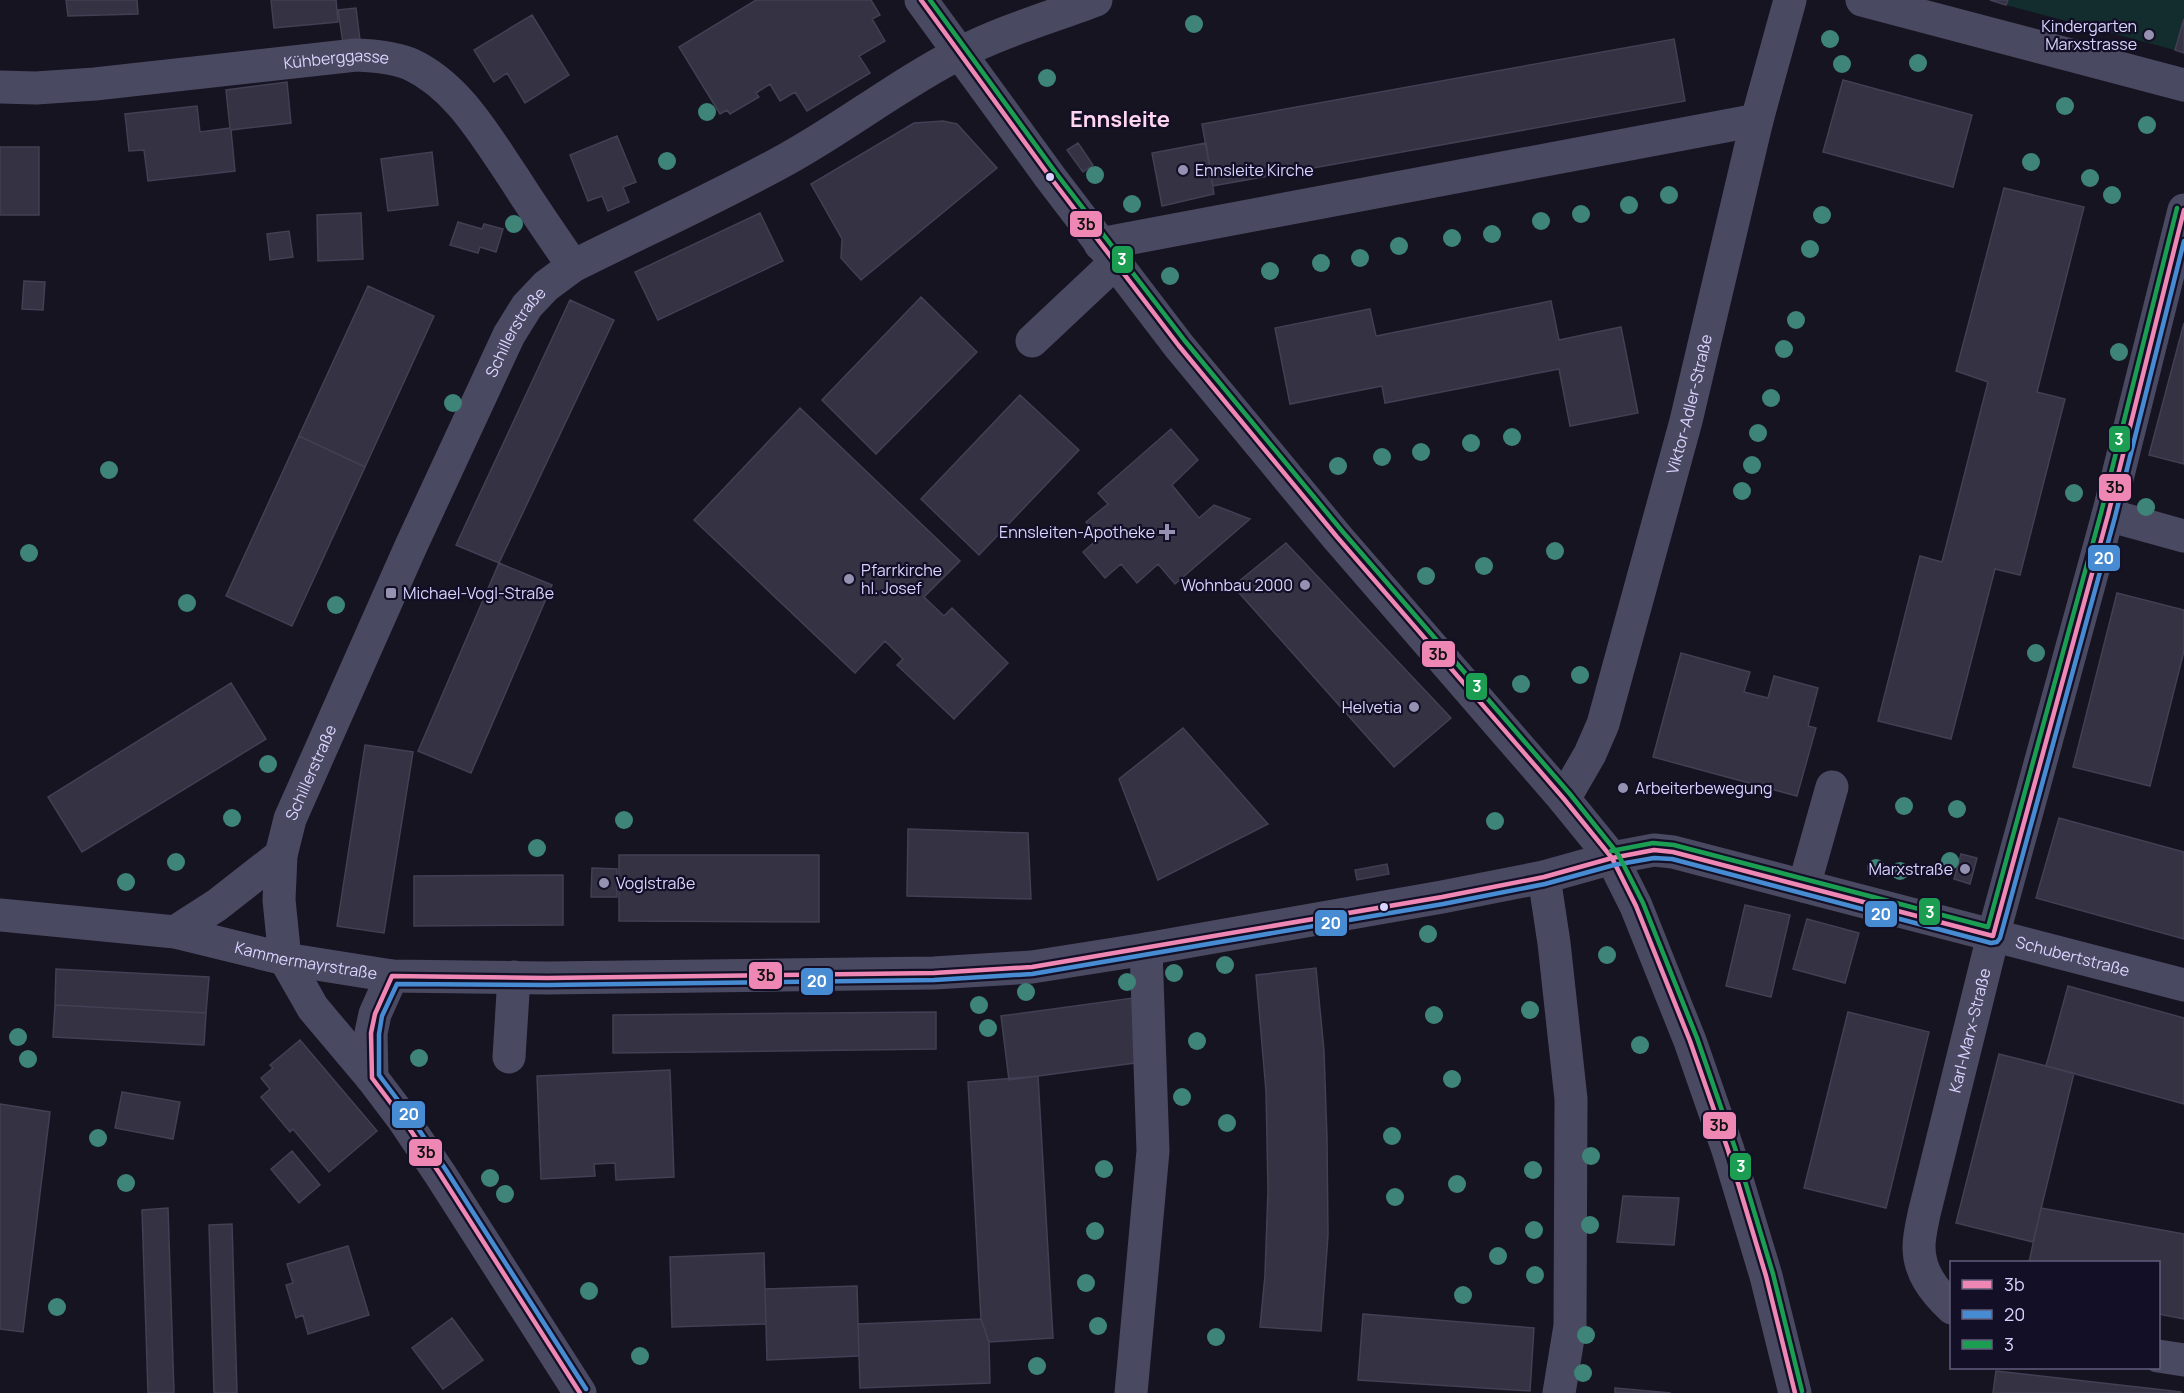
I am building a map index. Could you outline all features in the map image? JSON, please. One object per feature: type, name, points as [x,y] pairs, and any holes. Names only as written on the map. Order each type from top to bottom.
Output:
[{"type":"street","points":[[921,0],[1108,254],[1179,346],[1337,537],[1612,858],[1636,906],[1690,1041],[1728,1149],[1766,1276],[1795,1393]]},
{"type":"street","name":"Schillerstraße","points":[[285,959],[279,900],[281,855],[290,819],[416,536],[509,335],[527,306],[546,286],[573,266],[783,161],[836,131],[925,72],[960,53],[993,38],[1096,0]]},
{"type":"street","name":"Viktor-Adler-Straße","points":[[1564,800],[1590,754],[1603,724],[1686,421],[1757,120],[1790,0]]},
{"type":"street","points":[[1862,0],[2184,86]]},
{"type":"street","name":"Kühberggasse","points":[[0,87],[36,88],[95,84],[356,56],[383,57],[410,64],[435,80],[458,100],[573,266]]},
{"type":"street","points":[[1032,341],[1108,254],[1757,120]]},
{"type":"street","name":"Karl-Marx-Straße","points":[[1943,1300],[1922,1268],[1919,1246],[1924,1214],[1993,936],[2108,515],[2184,210]]},
{"type":"street","points":[[2108,515],[2184,536]]},
{"type":"street","points":[[1804,886],[1832,787]]},
{"type":"street","name":"Schubertstraße","points":[[1612,858],[1654,850],[1673,852],[2184,985]]},
{"type":"street","points":[[175,932],[217,905],[281,855]]},
{"type":"street","name":"Kammermayrstraße","points":[[0,915],[175,932],[285,959],[392,976],[934,974],[1032,967],[1146,949],[1442,897],[1544,877],[1612,858]]},
{"type":"street","points":[[1544,877],[1554,943],[1571,1099],[1570,1326],[1559,1393]]},
{"type":"street","points":[[1131,1393],[1153,1152],[1146,949]]},
{"type":"street","points":[[285,959],[312,1008],[372,1078],[403,1119],[580,1393]]},
{"type":"street","points":[[372,1078],[371,1033],[375,1014],[392,976]]},
{"type":"street","points":[[509,1057],[514,977]]},
{"type":"street","points":[[2160,1356],[2184,1360]]},
{"type":"green space","name":"Kindergarten Marxstrasse","points":[[2008,0],[2184,0],[2184,19],[2175,50],[2006,5]]},
{"type":"building","points":[[66,0],[137,0],[138,14],[68,16]]},
{"type":"building","points":[[271,0],[336,0],[338,22],[274,28]]},
{"type":"building","points":[[756,0],[871,0],[880,15],[872,19],[885,41],[859,56],[870,73],[807,111],[795,92],[780,101],[770,84],[756,93],[759,97],[730,114],[727,110],[720,114],[679,47]]},
{"type":"building","points":[[1990,0],[2008,0],[2006,5]]},
{"type":"building","points":[[356,8],[360,40],[343,43],[338,10]]},
{"type":"building","points":[[532,15],[569,75],[525,103],[507,73],[494,82],[474,50]]},
{"type":"building","points":[[2184,19],[2184,53],[2175,50]]},
{"type":"building","points":[[1674,39],[1685,101],[1213,186],[1202,124]]},
{"type":"building","points":[[1843,80],[1972,115],[1953,187],[1823,152]]},
{"type":"building","points":[[287,82],[291,123],[231,130],[235,171],[148,181],[144,150],[129,151],[125,114],[197,106],[200,132],[230,128],[226,90]]},
{"type":"building","points":[[943,121],[957,124],[997,168],[861,280],[841,258],[842,239],[811,184],[914,123]]},
{"type":"building","points":[[617,136],[636,182],[623,187],[629,202],[608,211],[602,196],[588,201],[570,155]]},
{"type":"building","points":[[1078,143],[1093,165],[1083,172],[1067,150]]},
{"type":"building","name":"Ennsleite Kirche","points":[[1206,143],[1214,194],[1162,206],[1152,153]]},
{"type":"building","points":[[0,147],[39,147],[39,215],[0,215]]},
{"type":"building","points":[[432,152],[438,205],[388,211],[381,159]]},
{"type":"building","points":[[2004,188],[2084,207],[2037,392],[2065,399],[2020,575],[1995,569],[1951,739],[1878,721],[1920,556],[1942,562],[1988,382],[1956,371]]},
{"type":"building","points":[[361,213],[363,259],[318,261],[317,215]]},
{"type":"building","points":[[760,213],[783,261],[658,320],[635,272]]},
{"type":"building","points":[[458,222],[482,229],[484,224],[503,229],[496,252],[480,247],[478,253],[450,245]]},
{"type":"building","points":[[289,231],[293,257],[270,260],[267,234]]},
{"type":"building","points":[[24,281],[45,282],[43,310],[22,309]]},
{"type":"building","points":[[368,286],[434,316],[365,467],[299,436]]},
{"type":"building","points":[[921,297],[977,352],[876,454],[822,400]]},
{"type":"building","points":[[570,300],[614,320],[499,563],[456,545]]},
{"type":"building","points":[[1551,301],[1559,340],[1621,327],[1638,413],[1570,426],[1559,369],[1385,403],[1382,386],[1290,404],[1275,328],[1370,309],[1376,336]]},
{"type":"building","points":[[2184,323],[2184,464],[2149,455]]},
{"type":"building","points":[[1020,395],[1079,450],[979,555],[921,499]]},
{"type":"building","name":"Pfarrkirche hl. Josef","points":[[800,408],[960,561],[924,597],[944,616],[952,608],[1008,663],[954,719],[897,665],[903,659],[885,641],[855,673],[694,520]]},
{"type":"building","points":[[1171,429],[1198,460],[1172,485],[1199,518],[1214,505],[1250,519],[1175,584],[1158,564],[1137,583],[1121,564],[1105,578],[1083,552],[1100,537],[1086,522],[1108,504],[1098,493]]},
{"type":"building","points":[[299,436],[365,467],[292,626],[226,596]]},
{"type":"building","points":[[1286,543],[1451,718],[1394,767],[1233,586]]},
{"type":"building","points":[[499,563],[552,585],[471,773],[418,751]]},
{"type":"building","points":[[2117,593],[2184,610],[2184,651],[2150,786],[2073,767]]},
{"type":"building","points":[[1681,653],[1750,672],[1744,692],[1768,698],[1774,676],[1818,688],[1808,726],[1816,728],[1797,796],[1653,757]]},
{"type":"building","points":[[231,683],[266,739],[82,852],[48,797]]},
{"type":"building","points":[[1183,728],[1268,824],[1158,880],[1119,779]]},
{"type":"building","points":[[365,745],[413,752],[384,933],[337,926]]},
{"type":"building","points":[[2059,818],[2184,852],[2184,939],[2036,898]]},
{"type":"building","points":[[908,829],[1028,833],[1031,899],[907,896]]},
{"type":"building","name":"Marxstraße","points":[[1961,854],[1977,858],[1970,884],[1954,879]]},
{"type":"building","points":[[619,855],[819,855],[819,922],[619,921]]},
{"type":"building","points":[[1387,864],[1389,874],[1357,880],[1355,870]]},
{"type":"building","name":"Voglstraße","points":[[592,868],[617,869],[617,897],[591,897]]},
{"type":"building","points":[[563,875],[563,925],[414,926],[414,876]]},
{"type":"building","points":[[1745,905],[1790,915],[1771,997],[1726,986]]},
{"type":"building","points":[[1807,919],[1859,933],[1845,983],[1793,969]]},
{"type":"building","points":[[1316,968],[1324,1051],[1327,1139],[1328,1235],[1321,1331],[1260,1327],[1265,1275],[1268,1190],[1266,1091],[1256,975]]},
{"type":"building","points":[[56,969],[209,977],[206,1013],[55,1005]]},
{"type":"building","points":[[2068,986],[2184,1018],[2184,1104],[2046,1066]]},
{"type":"building","points":[[1133,998],[1142,1062],[1009,1080],[1001,1016]]},
{"type":"building","points":[[55,1005],[206,1013],[204,1045],[53,1037]]},
{"type":"building","points":[[936,1012],[936,1049],[613,1053],[613,1015]]},
{"type":"building","points":[[1848,1012],[1929,1032],[1886,1208],[1804,1188]]},
{"type":"building","points":[[300,1040],[377,1131],[329,1172],[293,1129],[290,1132],[261,1097],[270,1089],[261,1078],[273,1068],[270,1065]]},
{"type":"building","points":[[1999,1054],[2074,1073],[2033,1242],[1956,1223]]},
{"type":"building","points":[[670,1070],[674,1177],[616,1180],[615,1163],[594,1164],[595,1176],[541,1179],[537,1076]]},
{"type":"building","points":[[1038,1076],[1053,1338],[989,1342],[981,1319],[968,1082]]},
{"type":"building","points":[[122,1092],[180,1102],[173,1139],[115,1128]]},
{"type":"building","points":[[0,1104],[50,1112],[23,1332],[0,1329]]},
{"type":"building","points":[[292,1151],[320,1185],[299,1203],[271,1169]]},
{"type":"building","points":[[1623,1196],[1679,1198],[1674,1245],[1617,1242]]},
{"type":"building","points":[[168,1208],[174,1393],[148,1393],[142,1210]]},
{"type":"building","points":[[2041,1208],[2184,1234],[2184,1319],[2160,1314],[2160,1261],[2029,1261]]},
{"type":"building","points":[[232,1224],[237,1393],[214,1393],[209,1225]]},
{"type":"building","points":[[348,1246],[369,1315],[308,1334],[303,1315],[296,1318],[286,1285],[293,1283],[287,1264]]},
{"type":"building","points":[[764,1253],[766,1324],[672,1327],[670,1257]]},
{"type":"building","points":[[857,1286],[859,1356],[767,1360],[765,1289]]},
{"type":"building","points":[[1363,1314],[1534,1328],[1530,1391],[1358,1380]]},
{"type":"building","points":[[452,1318],[483,1360],[443,1389],[412,1348]]},
{"type":"building","points":[[981,1319],[989,1342],[990,1383],[860,1388],[858,1324]]},
{"type":"building","points":[[1996,1371],[2181,1392],[2181,1393],[1993,1393]]},
{"type":"building","points":[[1615,1388],[1671,1393],[1615,1393]]},
{"type":"transit line","name":"3b","points":[[921,0],[1050,177],[1179,346],[1337,537],[1564,799],[1612,858],[1636,906],[1690,1041],[1728,1150],[1766,1276],[1795,1393]]},
{"type":"transit line","name":"3","points":[[930,0],[1056,173],[1185,341],[1343,532],[1570,794],[1618,854],[1643,903],[1697,1038],[1735,1148],[1773,1274],[1802,1391]]},
{"type":"transit line","name":"3","points":[[1611,851],[1653,843],[1674,845],[1988,927],[2101,513],[2177,208]]},
{"type":"transit line","name":"3b","points":[[580,1393],[440,1174],[372,1078],[371,1033],[375,1014],[392,976],[547,978],[934,973],[1032,967],[1442,897],[1544,877],[1612,858],[1654,850],[1673,852],[1993,936],[2108,515],[2184,210]]},
{"type":"transit line","name":"20","points":[[586,1389],[446,1170],[379,1075],[379,1034],[382,1016],[397,984],[547,985],[934,980],[1032,974],[1443,904],[1545,884],[1614,865],[1654,858],[1672,859],[1991,943],[1997,942],[2000,938],[2115,517],[2184,241]]},
{"type":"place","name":"Kindergarten Marxstrasse","points":[[2149,35]]},
{"type":"place","name":"Ennsleite Kirche","points":[[1183,170]]},
{"type":"place","name":"Ennsleiten-Apotheke","points":[[1167,532]]},
{"type":"place","name":"Pfarrkirche hl. Josef","points":[[849,579]]},
{"type":"place","name":"Wohnbau 2000","points":[[1305,585]]},
{"type":"place","name":"Michael-Vogl-Straße","points":[[391,593]]},
{"type":"place","name":"Helvetia","points":[[1414,707]]},
{"type":"place","name":"Arbeiterbewegung","points":[[1623,788]]},
{"type":"place","name":"Marxstraße","points":[[1965,869]]},
{"type":"place","name":"Voglstraße","points":[[604,883]]},
{"type":"district","name":"Ennsleite","points":[[1120,119]]}]
